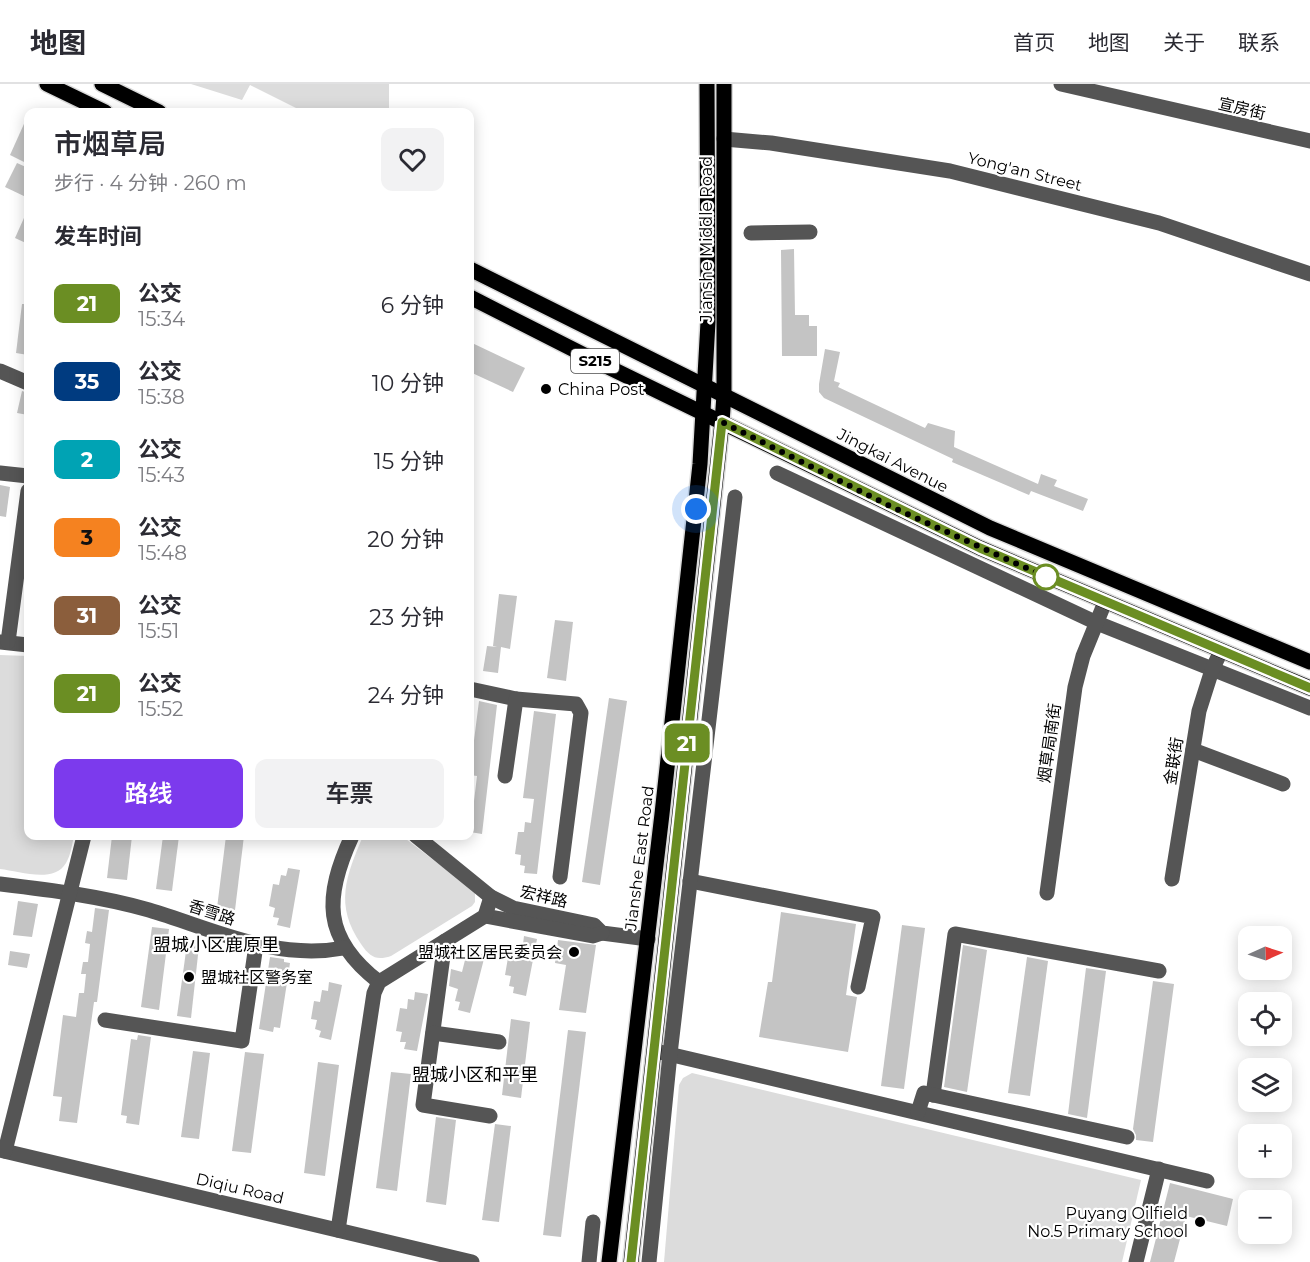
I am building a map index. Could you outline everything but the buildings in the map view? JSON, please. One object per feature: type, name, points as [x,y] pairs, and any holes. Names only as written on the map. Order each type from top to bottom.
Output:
[{"type":"main road","points":[[47,84],[97,108]]},
{"type":"main road","points":[[102,84],[151,108]]},
{"type":"main road","name":"Jianshe Middle Road","points":[[706,386],[707,84]]},
{"type":"main road","name":"Jianshe Middle Road","points":[[724,84],[724,395]]},
{"type":"main road","name":"Jingkai Avenue","points":[[474,271],[990,528],[1310,662]]},
{"type":"main road","name":"S215","points":[[474,299],[951,534],[1310,688]]},
{"type":"main road","name":"Jianshe East Road","points":[[609,1262],[684,618],[706,386]]},
{"type":"main road","name":"Jianshe East Road","points":[[630,1262],[724,395]]},
{"type":"street","name":"宣房街","points":[[1061,84],[1310,141]]},
{"type":"street","name":"Yong'an Street","points":[[724,139],[771,143],[950,171],[1159,223],[1310,274]]},
{"type":"street","points":[[751,233],[810,232]]},
{"type":"street","points":[[0,371],[24,382]]},
{"type":"street","points":[[0,473],[24,476]]},
{"type":"street","points":[[777,473],[1097,623],[1310,708]]},
{"type":"street","points":[[649,1262],[670,1054],[735,497]]},
{"type":"street","points":[[24,516],[4,642],[24,644]]},
{"type":"street","name":"烟草局南街","points":[[1047,893],[1075,687],[1083,656],[1105,602]]},
{"type":"street","name":"金联街","points":[[1172,879],[1199,711],[1212,670],[1221,651]]},
{"type":"street","points":[[474,690],[516,699],[576,704],[580,708],[560,877]]},
{"type":"street","points":[[505,776],[516,699]]},
{"type":"street","points":[[1193,750],[1284,784]]},
{"type":"street","points":[[2,1151],[83,840]]},
{"type":"street","points":[[350,840],[337,871],[334,888],[333,907],[337,930],[344,948],[379,982]]},
{"type":"street","name":"宏祥路","points":[[421,840],[490,897],[513,908],[594,925],[602,933],[648,939]]},
{"type":"street","points":[[690,881],[873,917],[858,987]]},
{"type":"street","name":"香雪路","points":[[0,884],[70,893],[149,910],[256,945],[301,951],[344,948]]},
{"type":"street","points":[[338,1230],[374,993],[379,982],[484,916],[490,897]]},
{"type":"street","points":[[484,916],[593,936],[602,933]]},
{"type":"street","points":[[933,1095],[955,934],[1159,970]]},
{"type":"street","points":[[445,941],[423,1105],[490,1116]]},
{"type":"street","points":[[105,1020],[242,1041],[256,945]]},
{"type":"street","points":[[433,1033],[499,1042]]},
{"type":"street","points":[[653,1050],[1206,1180]]},
{"type":"street","points":[[918,1113],[924,1093],[1127,1137]]},
{"type":"street","points":[[1039,1141],[1044,1119]]},
{"type":"street","name":"Diqiu Road","points":[[2,1151],[472,1262]]},
{"type":"street","points":[[1136,1262],[1159,1169]]},
{"type":"street","points":[[589,1262],[593,1222]]},
{"type":"shaded area","points":[[191,84],[389,84],[389,108],[296,108],[250,85],[242,100]]},
{"type":"shaded area","points":[[0,655],[24,656],[24,840],[73,840],[66,863],[53,873],[36,875],[0,869]]},
{"type":"shaded area","points":[[361,840],[407,840],[469,887],[475,893],[475,902],[391,956],[377,958],[370,955],[364,948],[348,916],[345,903],[346,890],[352,864]]},
{"type":"shaded area","points":[[692,1073],[1141,1180],[1122,1262],[664,1262],[679,1085],[683,1078]]},
{"type":"bus line","name":"21","points":[[631,1262],[722,422],[980,548],[1310,688]]},
{"type":"place","name":"China Post","points":[[546,389]]},
{"type":"place","name":"盟城社区居民委员会","points":[[574,952]]},
{"type":"place","name":"盟城社区警务室","points":[[189,977]]},
{"type":"place","name":"Puyang Oilfield No.5 Primary School","points":[[1200,1222]]},
{"type":"district","name":"盟城小区鹿原里","points":[[216,945]]},
{"type":"district","name":"盟城小区和平里","points":[[475,1075]]},
{"type":"route","points":[[696,509],[704,413],[892,507],[1046,577]]}]
